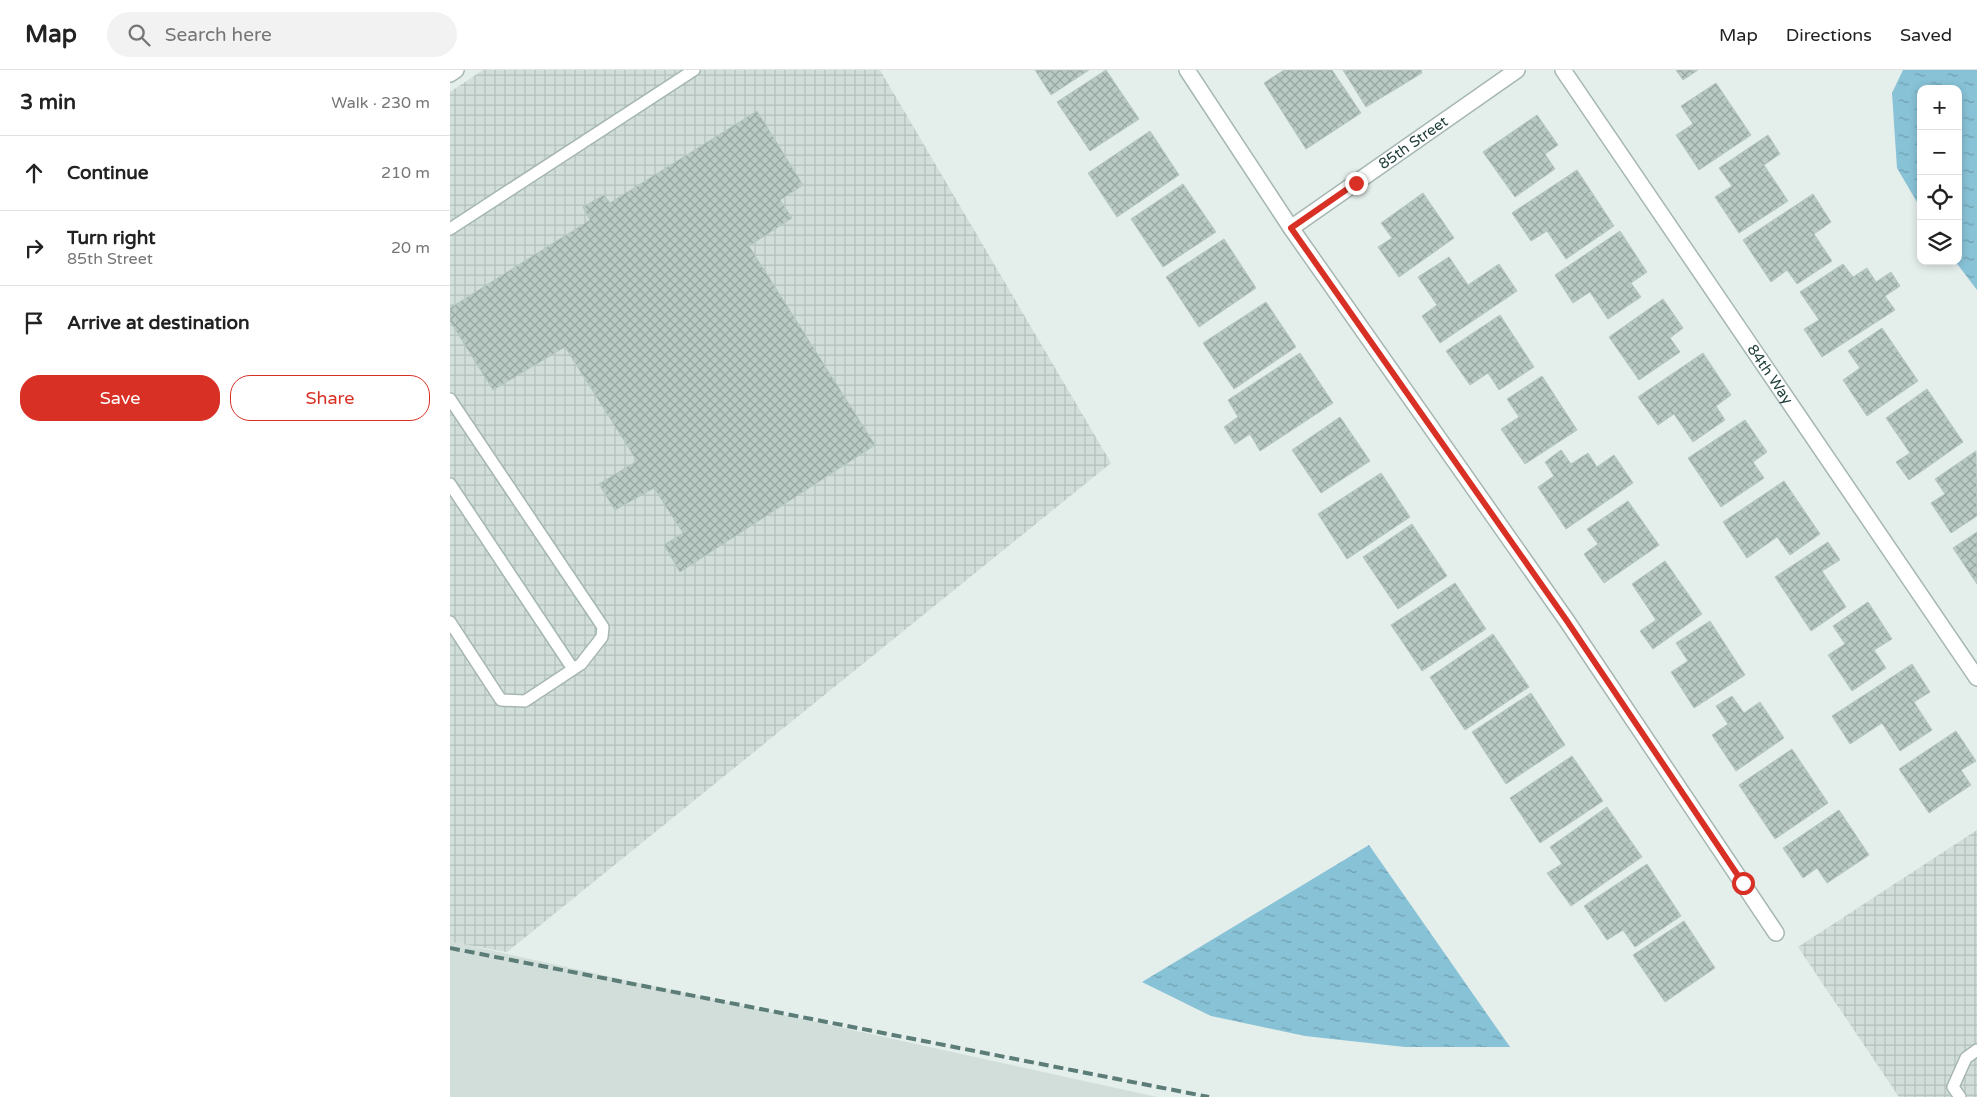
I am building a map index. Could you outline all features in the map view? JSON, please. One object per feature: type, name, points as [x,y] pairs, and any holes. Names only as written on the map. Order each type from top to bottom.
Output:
[{"type":"street","points":[[450,74],[456,70]]},
{"type":"street","points":[[1187,70],[1291,228],[1567,621],[1776,932]]},
{"type":"street","name":"85th Street","points":[[1291,228],[1517,70]]},
{"type":"street","name":"84th Way","points":[[1563,70],[1977,678]]},
{"type":"lane","points":[[450,229],[694,70]]},
{"type":"lane","points":[[450,399],[603,627],[602,637],[581,664],[525,702],[501,700],[450,622]]},
{"type":"lane","points":[[450,484],[573,669]]},
{"type":"lane","points":[[1960,1097],[1953,1087],[1966,1058],[1977,1050]]},
{"type":"shaded area","points":[[483,70],[880,70],[1111,463],[507,952],[450,942],[450,92]]},
{"type":"shaded area","points":[[1977,830],[1977,1097],[1899,1097],[1798,947]]},
{"type":"shaded area","points":[[450,942],[480,948],[1157,1097],[450,1097]]},
{"type":"water","points":[[1903,70],[1977,70],[1977,290],[1958,265],[1962,265],[1962,85],[1917,85],[1917,202],[1897,168],[1892,93]]},
{"type":"water","points":[[1369,845],[1510,1047],[1405,1047],[1305,1036],[1211,1016],[1142,982]]},
{"type":"building","points":[[1035,70],[1089,70],[1051,95]]},
{"type":"building","points":[[1106,70],[1139,119],[1090,151],[1057,102]]},
{"type":"building","points":[[1284,70],[1332,70],[1361,113],[1306,149],[1264,83]]},
{"type":"building","points":[[1343,70],[1421,70],[1422,73],[1366,107]]},
{"type":"building","points":[[1676,70],[1698,70],[1683,80]]},
{"type":"building","points":[[1716,83],[1751,135],[1699,170],[1676,135],[1693,124],[1681,106]]},
{"type":"building","points":[[757,111],[803,185],[780,200],[792,218],[749,246],[875,445],[680,572],[664,545],[683,533],[654,488],[615,510],[599,484],[637,461],[565,347],[493,390],[450,321],[450,308],[590,220],[583,207],[604,195],[610,203]]},
{"type":"building","points":[[1537,115],[1558,145],[1545,154],[1555,169],[1515,197],[1483,152]]},
{"type":"building","points":[[1150,131],[1179,175],[1117,217],[1088,173]]},
{"type":"building","points":[[1768,135],[1780,154],[1764,165],[1788,201],[1739,233],[1715,197],[1732,186],[1719,168]]},
{"type":"building","points":[[1577,170],[1614,226],[1566,259],[1547,231],[1531,241],[1512,213]]},
{"type":"building","points":[[1183,184],[1216,232],[1163,267],[1131,219]]},
{"type":"building","points":[[1423,193],[1454,238],[1399,277],[1378,247],[1392,238],[1381,223]]},
{"type":"building","points":[[1813,194],[1831,222],[1814,234],[1832,261],[1797,284],[1787,270],[1771,282],[1743,240]]},
{"type":"building","points":[[1620,231],[1647,272],[1631,283],[1641,297],[1608,319],[1590,292],[1573,303],[1555,275]]},
{"type":"building","points":[[1224,239],[1256,288],[1199,327],[1166,277]]},
{"type":"building","points":[[1449,257],[1468,285],[1499,264],[1517,291],[1440,343],[1422,316],[1437,305],[1418,277]]},
{"type":"building","points":[[1843,264],[1853,277],[1867,268],[1876,282],[1891,272],[1900,286],[1885,296],[1895,310],[1822,357],[1804,329],[1819,320],[1800,292]]},
{"type":"building","points":[[1663,299],[1683,328],[1670,338],[1680,352],[1639,380],[1609,337]]},
{"type":"building","points":[[1266,302],[1296,347],[1234,389],[1203,343]]},
{"type":"building","points":[[1500,315],[1534,367],[1499,390],[1488,373],[1470,385],[1446,351]]},
{"type":"building","points":[[1882,328],[1918,381],[1867,416],[1843,380],[1860,368],[1848,351]]},
{"type":"building","points":[[1300,353],[1333,403],[1260,451],[1250,434],[1235,444],[1224,427],[1238,417],[1228,400]]},
{"type":"building","points":[[1703,353],[1731,395],[1716,406],[1725,420],[1693,442],[1674,414],[1658,425],[1638,397]]},
{"type":"building","points":[[1542,376],[1577,430],[1525,464],[1501,429],[1519,417],[1507,399]]},
{"type":"building","points":[[1927,389],[1963,442],[1909,480],[1896,462],[1910,453],[1886,418]]},
{"type":"building","points":[[1340,417],[1370,461],[1321,493],[1292,450]]},
{"type":"building","points":[[1745,420],[1767,452],[1753,462],[1764,478],[1721,507],[1688,458]]},
{"type":"building","points":[[1561,450],[1571,464],[1588,453],[1597,467],[1614,455],[1633,483],[1566,529],[1538,487],[1554,476],[1545,462]]},
{"type":"building","points":[[1976,451],[1977,516],[1951,533],[1931,503],[1945,494],[1935,479]]},
{"type":"building","points":[[1381,473],[1410,517],[1347,559],[1318,514]]},
{"type":"building","points":[[1784,481],[1820,534],[1790,555],[1777,537],[1747,558],[1723,522]]},
{"type":"building","points":[[1628,501],[1659,545],[1604,583],[1584,554],[1598,544],[1587,529]]},
{"type":"building","points":[[1412,524],[1447,576],[1398,609],[1363,557]]},
{"type":"building","points":[[1977,532],[1977,584],[1953,548]]},
{"type":"building","points":[[1828,542],[1840,560],[1822,571],[1846,607],[1811,631],[1775,577]]},
{"type":"building","points":[[1665,561],[1702,614],[1653,649],[1640,631],[1656,620],[1632,584]]},
{"type":"building","points":[[1455,583],[1486,629],[1422,671],[1391,625]]},
{"type":"building","points":[[1868,602],[1892,639],[1874,650],[1886,668],[1852,691],[1828,655],[1845,644],[1833,626]]},
{"type":"building","points":[[1710,621],[1745,675],[1694,708],[1671,672],[1688,661],[1676,643]]},
{"type":"building","points":[[1493,634],[1529,687],[1465,730],[1430,677]]},
{"type":"building","points":[[1912,664],[1930,692],[1914,702],[1932,730],[1900,751],[1882,723],[1850,744],[1832,716]]},
{"type":"building","points":[[1531,693],[1565,745],[1506,784],[1472,732]]},
{"type":"building","points":[[1732,696],[1744,713],[1760,702],[1784,738],[1736,771],[1712,735],[1728,724],[1716,706]]},
{"type":"building","points":[[1956,731],[1976,761],[1961,770],[1971,785],[1929,813],[1899,769]]},
{"type":"building","points":[[1792,749],[1828,803],[1775,839],[1739,785]]},
{"type":"building","points":[[1572,756],[1603,801],[1540,843],[1510,798]]},
{"type":"building","points":[[1607,807],[1642,857],[1571,906],[1547,873],[1562,864],[1550,847]]},
{"type":"building","points":[[1839,810],[1869,855],[1827,883],[1817,868],[1803,878],[1783,848]]},
{"type":"building","points":[[1647,864],[1681,916],[1635,947],[1623,930],[1607,940],[1584,906]]},
{"type":"building","points":[[1684,921],[1715,968],[1665,1002],[1633,955]]},
{"type":"railway","points":[[450,948],[1209,1097]]},
{"type":"route","points":[[1356,183],[1291,228],[1567,621],[1743,883]]}]
